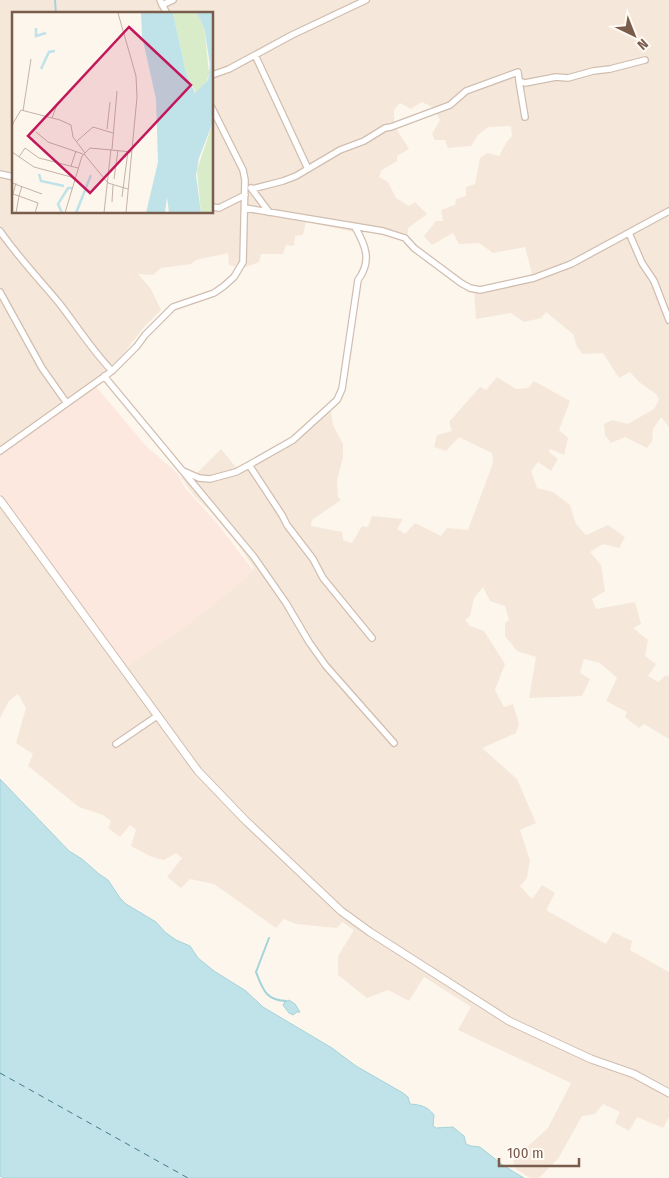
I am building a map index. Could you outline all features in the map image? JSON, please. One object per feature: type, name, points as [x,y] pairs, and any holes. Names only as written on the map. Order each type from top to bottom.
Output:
[{"type":"street","points":[[161,3],[173,0]]},
{"type":"street","points":[[214,74],[229,69],[254,54],[366,0]]},
{"type":"street","points":[[254,54],[308,170]]},
{"type":"street","points":[[519,81],[525,83],[556,77],[568,78],[645,60]]},
{"type":"street","points":[[252,189],[283,181],[308,170],[340,150],[364,141],[385,128],[450,105],[466,91],[518,72],[525,118]]},
{"type":"street","points":[[1,448],[112,371],[173,307],[214,293],[234,277],[242,262],[245,180],[243,170],[214,112]]},
{"type":"street","points":[[245,180],[269,212]]},
{"type":"street","points":[[214,207],[219,208],[245,196]]},
{"type":"street","points":[[244,208],[383,231],[405,238],[414,248],[461,283],[470,288],[480,290],[534,278],[559,269],[669,211]]},
{"type":"street","points":[[182,470],[199,478],[210,479],[236,472],[293,440],[337,400],[342,389],[358,280],[364,271],[367,258],[363,241],[355,227]]},
{"type":"street","points":[[0,231],[61,306],[96,354],[112,371]]},
{"type":"street","points":[[629,233],[642,263],[654,281],[669,320]]},
{"type":"street","points":[[0,292],[42,368],[66,402]]},
{"type":"street","points":[[104,376],[254,557],[295,617],[314,651],[394,743]]},
{"type":"street","points":[[250,465],[287,525],[313,559],[323,578],[372,638]]},
{"type":"street","points":[[0,500],[198,771],[245,820],[341,911],[370,932],[509,1021],[591,1059],[634,1074],[669,1093]]},
{"type":"street","points":[[116,744],[157,716]]},
{"type":"shaded area","points":[[0,0],[669,0],[669,427],[661,417],[653,429],[652,441],[647,448],[625,437],[611,443],[605,435],[604,424],[612,420],[628,424],[654,409],[659,400],[656,394],[639,382],[630,372],[619,378],[603,353],[583,354],[577,347],[573,334],[546,312],[541,318],[524,322],[511,313],[476,319],[474,291],[532,274],[525,247],[493,253],[479,243],[459,244],[453,233],[432,245],[424,236],[436,221],[443,221],[441,210],[455,205],[456,199],[466,196],[466,187],[475,184],[480,158],[487,153],[499,156],[512,136],[511,126],[488,127],[478,135],[471,146],[448,148],[445,140],[435,140],[432,134],[440,120],[434,108],[422,102],[411,109],[400,103],[394,110],[394,125],[409,149],[397,156],[397,161],[382,170],[379,177],[388,182],[396,198],[409,206],[415,202],[427,214],[408,228],[407,242],[381,232],[354,232],[306,222],[303,235],[295,236],[294,246],[286,245],[283,254],[261,254],[259,262],[243,268],[229,265],[228,253],[196,260],[191,264],[161,268],[153,275],[138,274],[151,289],[161,310],[108,369],[0,450]]},
{"type":"shaded area","points":[[497,377],[516,389],[528,388],[534,381],[570,401],[559,430],[568,438],[564,455],[550,449],[549,452],[558,459],[551,471],[538,462],[531,471],[537,488],[553,492],[570,505],[576,524],[586,535],[608,525],[625,537],[619,548],[603,544],[590,552],[601,565],[605,591],[592,599],[596,609],[635,602],[641,624],[633,628],[648,640],[645,656],[656,664],[648,676],[658,682],[666,675],[669,677],[669,739],[644,724],[639,728],[625,717],[627,712],[606,701],[617,678],[600,663],[584,659],[580,673],[590,679],[582,696],[529,698],[536,657],[517,651],[505,636],[505,623],[509,620],[505,606],[490,601],[483,587],[474,598],[470,616],[465,620],[470,626],[484,631],[505,664],[495,690],[504,707],[513,704],[519,724],[516,733],[482,748],[517,779],[536,823],[520,830],[530,860],[527,878],[520,886],[532,899],[542,885],[555,893],[546,910],[606,944],[613,932],[632,941],[630,950],[669,972],[669,1117],[663,1128],[637,1117],[629,1131],[615,1123],[620,1112],[603,1104],[595,1114],[582,1116],[558,1159],[539,1178],[530,1178],[516,1169],[513,1160],[548,1128],[571,1083],[458,1030],[471,1007],[424,977],[409,1001],[388,990],[367,998],[338,975],[338,956],[354,930],[342,922],[337,928],[296,924],[284,919],[276,928],[214,884],[190,879],[181,888],[167,877],[182,858],[176,853],[164,860],[152,857],[131,846],[136,830],[130,825],[120,837],[108,828],[111,821],[103,815],[79,807],[28,766],[33,754],[16,743],[26,708],[18,694],[9,701],[0,718],[0,502],[243,581],[254,568],[239,546],[208,509],[195,497],[180,476],[190,480],[221,449],[239,471],[287,444],[330,405],[333,425],[343,444],[343,457],[337,481],[338,497],[341,500],[312,520],[311,526],[342,532],[343,540],[352,543],[362,526],[368,527],[372,516],[403,519],[397,529],[405,534],[415,523],[441,536],[447,528],[468,530],[493,463],[492,453],[459,437],[446,451],[434,447],[437,435],[452,431],[449,422],[480,387],[486,390]]},
{"type":"shaded area","points":[[94,384],[146,446],[177,473],[185,488],[216,522],[253,570],[243,581],[194,620],[123,670],[0,502],[0,452]]},
{"type":"water","points":[[0,779],[69,851],[108,880],[126,904],[156,922],[176,940],[190,946],[198,958],[214,971],[246,991],[263,1007],[332,1048],[356,1066],[403,1093],[408,1097],[410,1104],[429,1110],[434,1115],[433,1126],[436,1128],[453,1127],[464,1136],[466,1144],[480,1147],[504,1166],[524,1178],[4,1178],[0,1176]]},
{"type":"water","points":[[289,1000],[295,1004],[300,1012],[293,1015],[289,1013],[283,1005]]},
{"type":"waterway","points":[[55,0],[56,12]]},
{"type":"waterway","points":[[269,938],[256,972],[269,996],[286,1001]]},
{"type":"ferry route","points":[[0,1073],[188,1178]]}]
